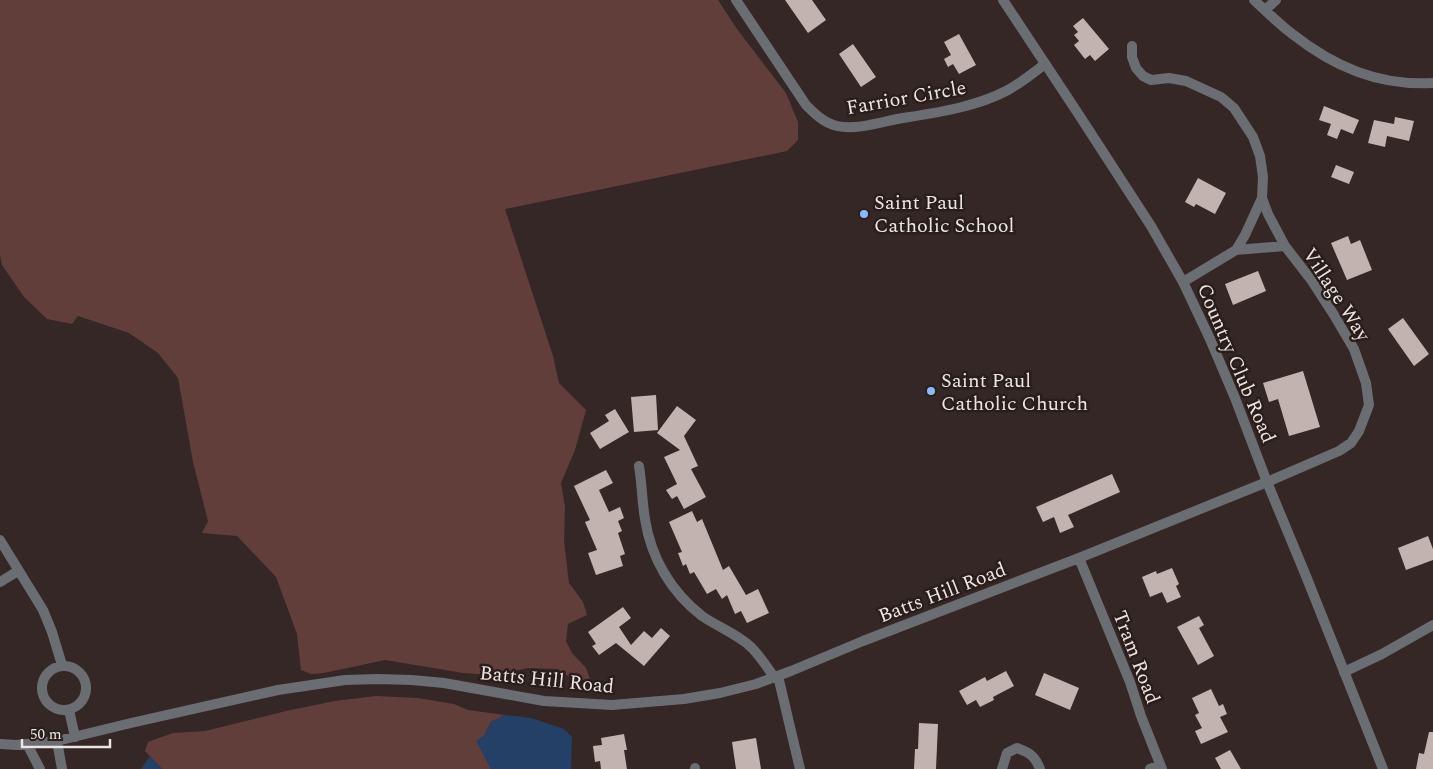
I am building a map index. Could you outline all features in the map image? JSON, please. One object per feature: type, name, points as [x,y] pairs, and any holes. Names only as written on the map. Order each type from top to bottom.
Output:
[{"type":"street","name":"Farrior Circle","points":[[736,0],[806,105],[826,122],[837,126],[852,127],[872,124],[940,112],[979,102],[1008,90],[1045,64]]},
{"type":"street","name":"Country Club Road","points":[[1003,0],[1151,226],[1183,282],[1235,398],[1383,769]]},
{"type":"street","points":[[1254,0],[1289,32],[1340,66],[1399,83],[1433,84]]},
{"type":"street","points":[[1265,10],[1276,0]]},
{"type":"street","name":"Village Way","points":[[1132,46],[1132,57],[1136,68],[1143,76],[1151,80],[1168,78],[1186,81],[1222,97],[1234,108],[1254,137],[1260,156],[1263,176],[1262,198],[1268,214],[1284,246],[1312,281],[1334,314],[1354,349],[1366,383],[1369,405],[1359,431],[1351,443],[1339,451],[1267,482]]},
{"type":"street","name":"Village Way","points":[[1236,250],[1262,198]]},
{"type":"street","name":"Village Way","points":[[1183,282],[1236,250],[1284,246]]},
{"type":"street","points":[[639,466],[648,533],[653,551],[662,571],[673,588],[688,605],[743,641],[776,676],[800,769]]},
{"type":"street","name":"Batts Hill Road","points":[[0,744],[17,745],[57,741],[278,690],[345,680],[412,680],[444,683],[578,704],[612,705],[684,700],[720,693],[776,676],[1079,558],[1267,482]]},
{"type":"street","points":[[0,540],[42,610],[52,632],[62,665]]},
{"type":"street","name":"Tram Road","points":[[1079,558],[1130,682],[1161,767]]},
{"type":"street","points":[[0,582],[18,571]]},
{"type":"street","points":[[1344,672],[1433,626]]},
{"type":"street","points":[[62,665],[76,668],[82,673],[85,680],[87,687],[86,695],[82,701],[70,710],[55,708],[44,699],[42,684],[44,677],[54,667],[62,665]]},
{"type":"street","points":[[70,710],[75,737]]},
{"type":"street","points":[[57,741],[62,769]]},
{"type":"street","points":[[27,744],[40,769]]},
{"type":"street","points":[[1002,769],[1007,753],[1017,748],[1028,752],[1036,760],[1040,769]]},
{"type":"street","points":[[1150,769],[1161,767]]},
{"type":"shaded area","points":[[0,0],[718,0],[737,29],[786,93],[798,122],[798,140],[787,151],[505,209],[553,356],[559,383],[586,410],[575,450],[561,483],[565,507],[564,541],[569,583],[583,602],[587,615],[568,624],[566,641],[572,653],[586,668],[591,682],[573,679],[557,669],[528,668],[492,675],[463,673],[385,660],[324,673],[311,674],[301,670],[297,634],[276,577],[237,536],[202,533],[208,521],[193,462],[178,378],[158,353],[129,333],[78,316],[72,324],[47,319],[24,297],[2,265],[0,255]]},
{"type":"shaded area","points":[[376,696],[418,698],[454,704],[468,710],[505,715],[491,722],[484,736],[477,741],[491,769],[162,769],[145,751],[148,742],[173,733],[205,731],[286,711],[335,701]]},
{"type":"water","points":[[505,715],[531,718],[564,729],[572,737],[571,769],[491,769],[476,741],[484,736],[491,722]]},
{"type":"water","points":[[150,756],[162,769],[141,769]]},
{"type":"building","points":[[785,0],[812,0],[826,20],[808,33]]},
{"type":"building","points":[[1083,18],[1109,49],[1095,61],[1090,55],[1085,59],[1074,45],[1079,41],[1074,35],[1078,32],[1073,26]]},
{"type":"building","points":[[959,34],[976,65],[959,74],[953,64],[948,67],[944,59],[951,55],[944,42]]},
{"type":"building","points":[[853,44],[876,77],[861,87],[839,54]]},
{"type":"building","points":[[1324,106],[1359,120],[1353,134],[1341,129],[1337,139],[1327,135],[1331,124],[1319,120]]},
{"type":"building","points":[[1395,117],[1414,121],[1409,141],[1387,136],[1385,147],[1368,143],[1374,120],[1394,124]]},
{"type":"building","points":[[1336,165],[1354,172],[1349,184],[1331,177]]},
{"type":"building","points":[[1198,178],[1226,193],[1215,214],[1196,204],[1194,207],[1185,202]]},
{"type":"building","points":[[1348,236],[1351,244],[1360,240],[1372,270],[1347,280],[1331,243]]},
{"type":"building","points":[[1258,271],[1266,291],[1233,305],[1225,284]]},
{"type":"building","points":[[1403,318],[1429,354],[1414,366],[1388,329]]},
{"type":"building","points":[[1303,371],[1320,427],[1289,436],[1278,399],[1269,402],[1263,383]]},
{"type":"building","points":[[656,395],[658,430],[634,432],[631,397]]},
{"type":"building","points":[[677,406],[696,420],[684,436],[698,466],[691,469],[706,497],[684,509],[677,496],[672,499],[666,490],[677,484],[664,457],[680,450],[657,433]]},
{"type":"building","points":[[615,409],[629,432],[600,449],[590,433],[609,421],[605,415]]},
{"type":"building","points":[[606,470],[613,483],[599,490],[609,512],[620,507],[624,518],[618,521],[622,531],[618,533],[625,554],[620,556],[623,566],[596,575],[588,553],[597,550],[585,522],[590,520],[574,486]]},
{"type":"building","points":[[1112,474],[1120,492],[1068,515],[1074,527],[1060,533],[1054,517],[1043,522],[1036,507]]},
{"type":"building","points":[[692,511],[697,522],[702,519],[723,570],[729,566],[746,595],[758,589],[769,613],[747,623],[741,611],[735,614],[727,595],[722,599],[716,589],[707,594],[694,572],[690,574],[686,564],[683,566],[678,553],[682,552],[669,522]]},
{"type":"building","points":[[1428,536],[1433,549],[1433,560],[1406,570],[1398,548]]},
{"type":"building","points":[[1172,568],[1179,584],[1176,586],[1181,597],[1167,603],[1162,592],[1150,597],[1142,577],[1156,571],[1157,574]]},
{"type":"building","points":[[623,607],[631,618],[619,627],[631,645],[644,631],[652,638],[661,628],[670,636],[644,666],[616,643],[599,655],[592,646],[596,644],[588,632]]},
{"type":"building","points":[[1199,616],[1204,625],[1199,628],[1214,656],[1198,665],[1177,627]]},
{"type":"building","points":[[1006,671],[1014,686],[993,697],[994,700],[980,707],[976,700],[967,705],[959,691],[985,677],[987,681]]},
{"type":"building","points":[[1044,673],[1079,688],[1070,710],[1035,695]]},
{"type":"building","points":[[1211,689],[1219,706],[1223,704],[1227,714],[1220,717],[1228,732],[1201,744],[1195,731],[1202,728],[1195,715],[1199,713],[1192,698]]},
{"type":"building","points":[[919,723],[938,724],[936,769],[914,769],[915,749],[918,749]]},
{"type":"building","points":[[1429,732],[1433,732],[1433,769],[1416,769],[1419,753],[1424,754]]},
{"type":"building","points":[[624,734],[627,750],[624,750],[627,769],[601,769],[600,761],[595,762],[593,746],[602,745],[601,738]]},
{"type":"building","points":[[756,738],[761,769],[736,769],[732,742]]},
{"type":"building","points":[[1230,750],[1241,769],[1221,769],[1215,758]]},
{"type":"place","name":"Saint Paul Catholic School","points":[[864,214]]},
{"type":"place","name":"Saint Paul Catholic Church","points":[[931,391]]}]
